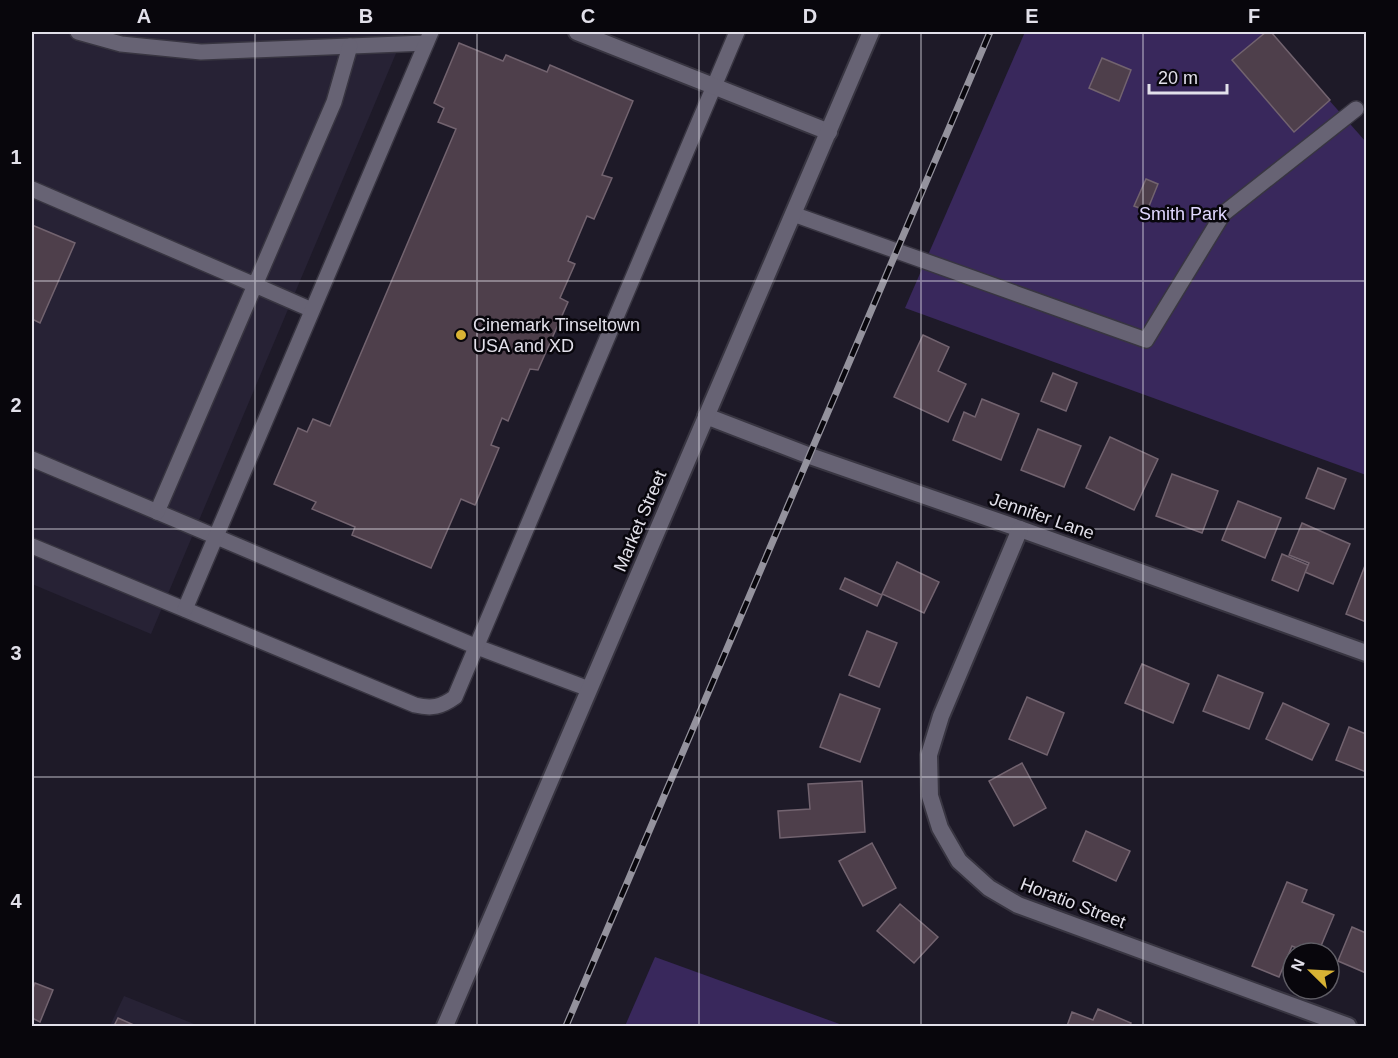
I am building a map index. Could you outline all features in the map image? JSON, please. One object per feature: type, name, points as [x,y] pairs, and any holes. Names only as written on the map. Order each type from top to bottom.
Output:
[{"type":"street","points":[[577,32],[605,37],[714,87],[829,132]]},
{"type":"street","name":"Market Street","points":[[445,1026],[872,32]]},
{"type":"street","name":"Jennifer Lane","points":[[706,416],[810,456],[1366,653]]},
{"type":"street","name":"Horatio Street","points":[[1020,529],[941,716],[929,755],[930,795],[940,828],[959,861],[989,888],[1018,905],[1348,1026]]},
{"type":"lane","points":[[78,32],[121,44],[201,52],[350,46],[429,37],[185,609]]},
{"type":"lane","points":[[32,546],[415,705],[429,709],[444,705],[455,697],[737,32]]},
{"type":"lane","points":[[157,513],[334,102],[350,46]]},
{"type":"lane","points":[[793,214],[1146,340],[1223,214],[1356,109]]},
{"type":"lane","points":[[32,189],[312,310]]},
{"type":"lane","points":[[32,459],[477,647],[589,689]]},
{"type":"shaded area","points":[[32,32],[405,32],[151,634],[32,584]]},
{"type":"shaded area","points":[[124,996],[199,1026],[110,1026]]},
{"type":"green space","name":"Smith Park","points":[[1025,32],[1269,32],[1366,142],[1366,475],[905,308]]},
{"type":"green space","points":[[655,957],[845,1026],[625,1026]]},
{"type":"building","points":[[1266,32],[1271,32],[1330,100],[1294,132],[1232,60]]},
{"type":"building","name":"Cinemark Tinseltown USA and XD","points":[[459,43],[503,61],[506,55],[547,72],[550,65],[633,101],[602,175],[612,178],[594,219],[587,216],[568,261],[575,264],[560,298],[568,302],[538,370],[530,369],[508,421],[502,418],[491,445],[499,448],[475,505],[461,499],[431,568],[352,535],[355,527],[312,509],[316,502],[274,484],[298,428],[307,432],[313,419],[330,426],[456,129],[438,122],[444,108],[434,103]]},
{"type":"building","points":[[1102,58],[1131,70],[1119,101],[1089,88]]},
{"type":"building","points":[[1146,179],[1158,184],[1147,211],[1134,206]]},
{"type":"building","points":[[32,225],[75,243],[40,323],[32,319]]},
{"type":"building","points":[[923,335],[949,347],[938,371],[966,384],[948,422],[894,397]]},
{"type":"building","points":[[1053,373],[1077,383],[1066,411],[1041,401]]},
{"type":"building","points":[[982,399],[1019,414],[1001,460],[953,440],[964,412],[975,417]]},
{"type":"building","points":[[1038,429],[1081,446],[1064,487],[1021,470]]},
{"type":"building","points":[[1110,437],[1158,459],[1134,510],[1086,488]]},
{"type":"building","points":[[1318,468],[1346,479],[1334,509],[1306,498]]},
{"type":"building","points":[[1172,474],[1218,491],[1202,533],[1156,516]]},
{"type":"building","points":[[1238,501],[1281,518],[1265,558],[1222,540]]},
{"type":"building","points":[[1302,523],[1350,544],[1333,584],[1305,572],[1309,563],[1289,555]]},
{"type":"building","points":[[1282,554],[1308,565],[1298,591],[1272,580]]},
{"type":"building","points":[[897,562],[939,582],[924,613],[882,594]]},
{"type":"building","points":[[1366,563],[1366,622],[1346,614]]},
{"type":"building","points":[[845,578],[882,595],[877,606],[840,589]]},
{"type":"building","points":[[867,631],[897,643],[879,687],[849,675]]},
{"type":"building","points":[[1142,664],[1189,684],[1173,723],[1125,703]]},
{"type":"building","points":[[1218,675],[1263,693],[1249,729],[1203,711]]},
{"type":"building","points":[[840,694],[880,709],[860,762],[820,747]]},
{"type":"building","points":[[1027,697],[1064,713],[1047,755],[1009,739]]},
{"type":"building","points":[[1283,703],[1329,724],[1312,760],[1266,739]]},
{"type":"building","points":[[1349,727],[1366,734],[1366,772],[1336,760]]},
{"type":"building","points":[[1022,763],[1046,808],[1014,826],[989,781]]},
{"type":"building","points":[[862,781],[865,832],[780,838],[778,811],[810,809],[808,784]]},
{"type":"building","points":[[1086,831],[1130,851],[1116,881],[1073,861]]},
{"type":"building","points":[[872,843],[896,888],[863,906],[839,861]]},
{"type":"building","points":[[1287,882],[1307,890],[1302,902],[1334,915],[1323,941],[1281,941],[1279,977],[1252,966]]},
{"type":"building","points":[[900,904],[938,937],[914,963],[877,931]]},
{"type":"building","points":[[1352,927],[1366,933],[1366,973],[1341,962],[1341,954]]},
{"type":"building","points":[[35,983],[53,990],[40,1022],[32,1018],[32,991]]},
{"type":"building","points":[[1098,1009],[1131,1023],[1129,1026],[1067,1026],[1072,1012],[1093,1020]]},
{"type":"building","points":[[118,1018],[136,1026],[114,1026]]},
{"type":"railway","points":[[566,1026],[990,32]]},
{"type":"place","name":"Cinemark Tinseltown USA and XD","points":[[461,335]]}]
